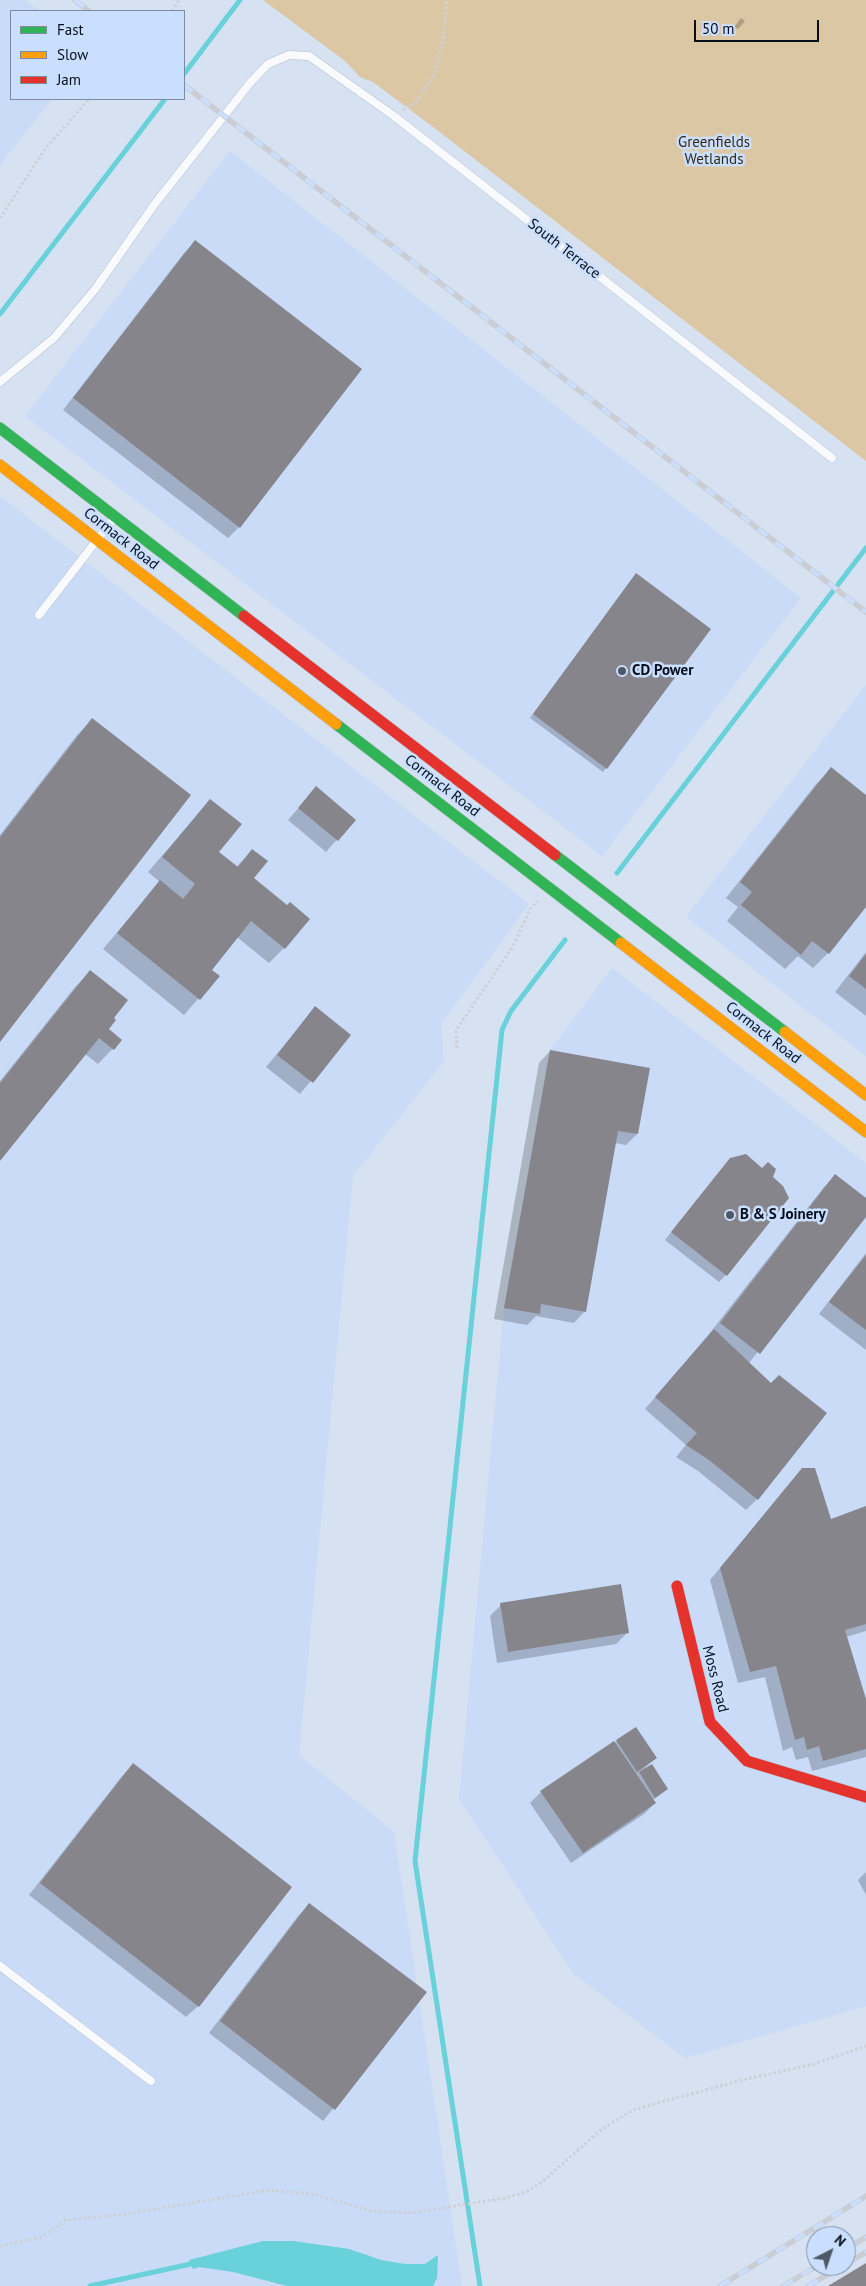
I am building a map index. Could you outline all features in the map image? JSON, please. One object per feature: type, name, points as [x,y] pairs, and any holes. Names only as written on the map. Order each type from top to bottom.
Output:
[{"type":"street","name":"Cormack Road","points":[[0,428],[866,1095]]},
{"type":"street","name":"Cormack Road","points":[[0,465],[866,1132]]},
{"type":"street","name":"Moss Road","points":[[677,1586],[710,1722],[747,1761],[866,1796]]},
{"type":"lane","name":"South Terrace","points":[[0,382],[54,338],[96,288],[154,205],[250,83],[268,64],[289,55],[309,56],[394,116],[832,458]]},
{"type":"lane","points":[[39,615],[115,517]]},
{"type":"lane","points":[[0,1966],[151,2081]]},
{"type":"path","points":[[394,116],[416,102],[435,73],[443,42],[447,0]]},
{"type":"path","points":[[0,218],[45,149],[87,100]]},
{"type":"path","points":[[457,1048],[456,1030],[512,948],[530,909],[551,889]]},
{"type":"path","points":[[0,2246],[42,2237],[66,2220],[120,2216],[269,2190],[312,2194],[372,2210],[410,2213],[506,2198],[526,2192],[541,2183],[602,2129],[633,2110],[701,2090],[814,2064],[866,2046]]},
{"type":"shaded area","points":[[0,0],[25,0],[39,10],[10,10],[10,100],[51,100],[0,165]]},
{"type":"shaded area","points":[[230,151],[801,598],[602,856],[25,416]]},
{"type":"shaded area","points":[[0,496],[529,904],[441,1024],[444,1061],[353,1176],[299,1755],[394,1832],[462,2286],[0,2286]]},
{"type":"shaded area","points":[[866,685],[866,1056],[686,917]]},
{"type":"shaded area","points":[[612,968],[866,1163],[866,2006],[685,2058],[574,1974],[459,1799],[504,1308],[550,1050]]},
{"type":"green space","name":"Greenfields Wetlands","points":[[263,0],[866,0],[866,461],[437,130],[373,82],[360,77],[345,61]]},
{"type":"water","points":[[263,2241],[294,2241],[349,2249],[381,2260],[405,2264],[425,2264],[438,2255],[437,2278],[433,2286],[287,2286],[233,2272],[199,2267],[193,2269],[189,2260]]},
{"type":"building","points":[[195,240],[362,369],[240,528],[73,398]]},
{"type":"building","name":"CD Power","points":[[636,573],[711,629],[607,769],[533,714]]},
{"type":"building","points":[[92,718],[191,795],[0,1042],[0,837]]},
{"type":"building","points":[[831,767],[866,795],[866,907],[829,954],[812,941],[801,955],[741,905],[752,892],[740,882]]},
{"type":"building","points":[[316,786],[356,820],[338,841],[298,808]]},
{"type":"building","points":[[210,799],[242,824],[219,852],[238,867],[252,849],[268,861],[254,878],[287,905],[290,902],[310,919],[285,949],[251,921],[212,970],[220,976],[200,1000],[117,933],[160,880],[183,899],[195,884],[162,857]]},
{"type":"building","points":[[866,954],[866,989],[849,976]]},
{"type":"building","points":[[90,970],[128,1000],[114,1018],[116,1020],[109,1029],[122,1040],[114,1050],[99,1038],[0,1161],[0,1083]]},
{"type":"building","points":[[315,1006],[351,1035],[313,1083],[277,1055]]},
{"type":"building","points":[[550,1050],[650,1068],[638,1134],[618,1131],[586,1312],[541,1304],[540,1314],[504,1308]]},
{"type":"building","name":"B & S Joinery","points":[[746,1154],[762,1168],[768,1162],[776,1169],[773,1177],[783,1186],[789,1198],[727,1276],[671,1232],[730,1158]]},
{"type":"building","points":[[835,1174],[866,1198],[866,1217],[760,1354],[720,1323]]},
{"type":"building","points":[[866,1255],[866,1330],[829,1302]]},
{"type":"building","points":[[714,1329],[771,1383],[779,1375],[827,1413],[758,1500],[709,1460],[686,1445],[697,1433],[655,1397]]},
{"type":"building","points":[[802,1468],[815,1468],[831,1519],[866,1506],[866,1624],[845,1630],[866,1699],[866,1749],[823,1761],[819,1746],[807,1750],[804,1737],[795,1740],[776,1666],[750,1672],[720,1568]]},
{"type":"building","points":[[621,1584],[629,1633],[508,1652],[500,1603]]},
{"type":"building","points":[[636,1727],[657,1758],[637,1772],[616,1740]]},
{"type":"building","points":[[614,1741],[656,1803],[583,1853],[540,1791]]},
{"type":"building","points":[[133,1763],[292,1887],[199,2007],[40,1883]]},
{"type":"building","points":[[652,1764],[668,1789],[655,1798],[639,1772]]},
{"type":"building","points":[[309,1903],[427,1992],[335,2110],[220,2021]]},
{"type":"building","points":[[866,2263],[866,2286],[828,2286],[845,2276],[856,2276],[856,2269]]},
{"type":"waterway","points":[[185,73],[240,0]]},
{"type":"waterway","points":[[0,314],[164,100]]},
{"type":"waterway","points":[[617,873],[866,548]]},
{"type":"waterway","points":[[480,2286],[415,1861],[502,1030],[511,1011],[565,940]]},
{"type":"waterway","points":[[90,2286],[191,2264]]},
{"type":"railway","points":[[75,0],[88,10]]},
{"type":"railway","points":[[185,86],[866,612]]},
{"type":"railway","points":[[720,2286],[866,2196]]},
{"type":"railway","points":[[856,2243],[866,2237]]},
{"type":"railway","points":[[856,2258],[866,2252]]},
{"type":"railway","points":[[783,2286],[806,2272]]},
{"type":"railway","points":[[808,2286],[825,2276]]},
{"type":"traffic: fast","points":[[0,428],[244,616]]},
{"type":"traffic: fast","points":[[336,724],[621,943]]},
{"type":"traffic: fast","points":[[555,855],[785,1032]]},
{"type":"traffic: slow","points":[[0,465],[336,724]]},
{"type":"traffic: slow","points":[[621,943],[866,1132]]},
{"type":"traffic: slow","points":[[785,1032],[866,1095]]},
{"type":"traffic: jam","points":[[244,616],[555,855]]},
{"type":"traffic: jam","points":[[677,1586],[710,1722],[747,1761],[866,1797]]},
{"type":"place","name":"CD Power","points":[[622,671]]},
{"type":"place","name":"B & S Joinery","points":[[730,1215]]}]
